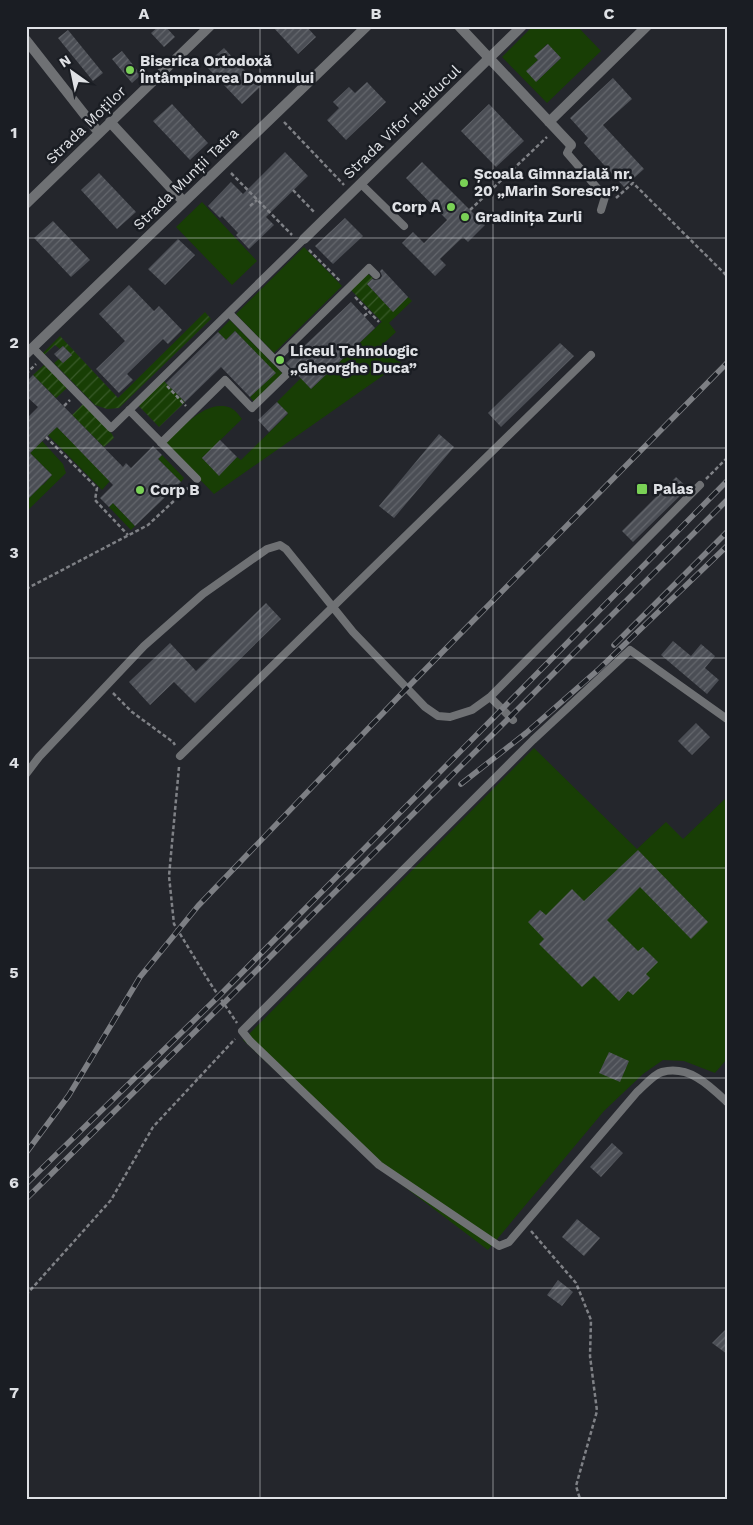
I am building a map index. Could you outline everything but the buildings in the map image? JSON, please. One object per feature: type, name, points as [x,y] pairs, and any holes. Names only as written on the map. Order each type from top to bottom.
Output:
[{"type":"street","name":"Strada Moților","points":[[26,204],[210,26]]},
{"type":"street","name":"Strada Munții Tatra","points":[[30,351],[367,26]]},
{"type":"street","points":[[460,26],[571,145]]},
{"type":"street","name":"Strada Vifor Haiducul","points":[[302,242],[522,26]]},
{"type":"street","points":[[552,125],[647,26]]},
{"type":"street","points":[[26,40],[99,134]]},
{"type":"street","points":[[110,122],[184,202]]},
{"type":"lane","points":[[571,145],[566,153],[605,197],[601,210]]},
{"type":"lane","points":[[361,184],[404,226]]},
{"type":"lane","points":[[30,351],[111,428],[302,242]]},
{"type":"lane","points":[[275,360],[369,268],[376,275]]},
{"type":"lane","points":[[161,443],[225,380],[252,408],[288,373],[229,313]]},
{"type":"lane","points":[[180,756],[591,355]]},
{"type":"lane","points":[[129,410],[197,479]]},
{"type":"lane","points":[[26,774],[39,757],[144,646],[203,594],[267,549],[280,545],[286,549],[366,646],[425,707],[438,716],[450,717],[472,710],[490,697],[700,485]]},
{"type":"lane","points":[[727,719],[630,650],[526,747],[242,1031],[250,1041],[372,1158],[499,1246],[509,1242],[637,1092],[661,1072],[686,1071],[710,1086],[727,1102]]},
{"type":"lane","points":[[490,697],[513,720]]},
{"type":"path","points":[[276,114],[352,192]]},
{"type":"path","points":[[470,210],[552,125]]},
{"type":"path","points":[[223,165],[302,242]]},
{"type":"path","points":[[632,183],[727,276]]},
{"type":"path","points":[[293,190],[323,221]]},
{"type":"path","points":[[250,206],[257,200]]},
{"type":"path","points":[[364,316],[369,312]]},
{"type":"path","points":[[160,380],[186,406]]},
{"type":"path","points":[[46,437],[97,488],[94,500],[128,536]]},
{"type":"path","points":[[700,485],[727,458]]},
{"type":"path","points":[[26,590],[148,525],[197,479]]},
{"type":"path","points":[[26,1295],[110,1200],[153,1127],[242,1031],[174,924],[169,876],[180,756],[173,742],[132,712],[107,686]]},
{"type":"path","points":[[524,1224],[576,1283],[591,1320],[590,1356],[597,1411],[576,1486],[580,1499]]},
{"type":"green space","points":[[533,26],[577,26],[601,51],[547,103],[502,57]],"holes":[[[547,44],[561,58],[537,81],[527,71],[538,60],[535,56]]]},
{"type":"green space","points":[[202,202],[257,261],[232,285],[176,227]]},
{"type":"green space","points":[[304,247],[342,286],[274,353],[236,314]]},
{"type":"green space","points":[[368,274],[373,278],[367,284],[393,312],[382,322],[351,290]]},
{"type":"green space","points":[[408,297],[412,301],[389,323],[396,332],[383,344],[401,363],[214,494],[165,444],[186,423],[203,411],[212,407],[222,406],[231,408],[242,419],[202,458],[219,475],[237,457],[241,460],[288,414],[277,402],[301,378],[311,389]]},
{"type":"green space","points":[[205,312],[211,319],[119,408],[107,409],[95,405],[54,363],[59,359],[63,363],[72,355],[63,346],[60,349],[55,345],[44,355],[43,353],[60,336],[118,398]]},
{"type":"green space","points":[[230,320],[284,375],[255,403],[250,397],[275,373],[235,331],[226,340],[218,332]]},
{"type":"green space","points":[[44,365],[67,388],[56,398],[33,375]]},
{"type":"green space","points":[[163,380],[185,402],[159,427],[138,405]]},
{"type":"green space","points":[[83,404],[114,438],[104,447],[72,415]]},
{"type":"green space","points":[[57,427],[110,481],[102,490],[48,435]]},
{"type":"green space","points":[[42,441],[63,464],[66,473],[26,512],[26,501],[39,488],[35,484],[43,485],[52,475],[30,453]]},
{"type":"green space","points":[[162,455],[184,478],[181,482],[158,459]]},
{"type":"green space","points":[[113,503],[135,526],[131,530],[109,507]]},
{"type":"green space","points":[[534,748],[637,849],[666,822],[683,839],[727,797],[727,1059],[715,1073],[684,1061],[663,1060],[643,1074],[604,1111],[488,1250],[373,1163],[243,1040]]},
{"type":"railway","points":[[26,1153],[69,1095],[140,977],[198,906],[408,687],[727,363]]},
{"type":"railway","points":[[26,1184],[219,996],[727,481]]},
{"type":"railway","points":[[26,1199],[727,500]]},
{"type":"railway","points":[[614,645],[727,532]]},
{"type":"railway","points":[[461,784],[526,733],[599,669],[727,546]]},
{"type":"place","name":"Biserica Ortodoxă Întâmpinarea Domnului","points":[[130,70]]},
{"type":"place","name":"Școala Gimnazială nr. 20 „Marin Sorescu”","points":[[464,183]]},
{"type":"place","name":"Corp A","points":[[451,207]]},
{"type":"place","name":"Gradinița Zurli","points":[[465,217]]},
{"type":"place","name":"Liceul Tehnologic „Gheorghe Duca”","points":[[280,360]]},
{"type":"place","name":"Palas","points":[[642,489]]},
{"type":"place","name":"Corp B","points":[[140,490]]}]
